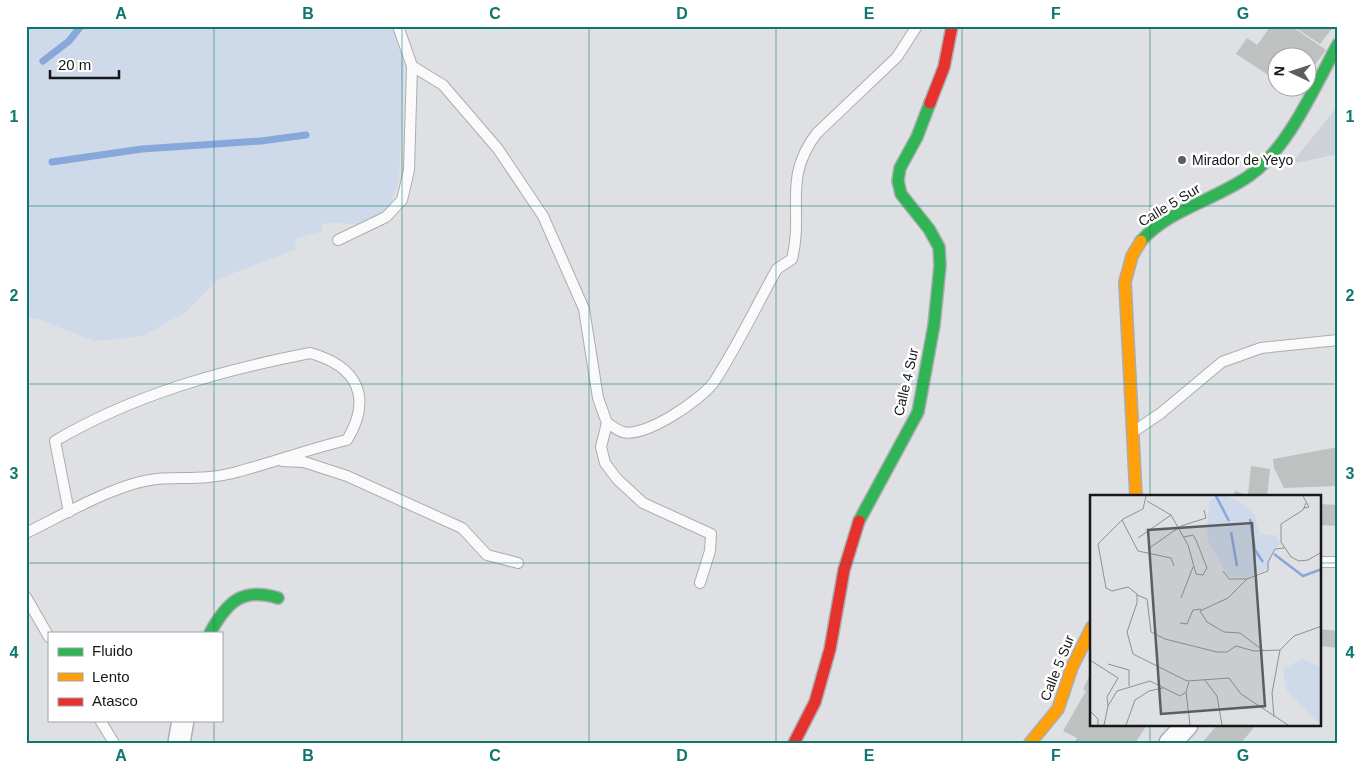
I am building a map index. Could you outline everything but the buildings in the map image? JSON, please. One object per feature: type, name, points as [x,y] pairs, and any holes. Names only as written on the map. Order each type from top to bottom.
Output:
[{"type":"street","name":"Calle 4 Sur","points":[[794,743],[815,702],[830,649],[844,570],[860,518],[909,432],[918,412],[934,325],[940,266],[938,247],[929,229],[901,194],[898,181],[900,168],[917,136],[944,67],[952,26]]},
{"type":"street","name":"Calle 5 Sur","points":[[1136,495],[1125,282],[1132,252],[1145,234],[1249,176],[1261,166],[1273,153],[1298,114],[1338,44]]},
{"type":"street","points":[[210,632],[217,619],[233,600],[250,593],[267,593],[278,598]]},
{"type":"street","name":"Calle 5 Sur","points":[[1030,743],[1058,709],[1072,667],[1090,631]]},
{"type":"street","points":[[179,743],[183,722]]},
{"type":"street","points":[[1171,742],[1186,726]]},
{"type":"lane","points":[[338,240],[348,233],[375,224],[386,217],[402,200],[409,170],[412,66],[398,26]]},
{"type":"lane","points":[[606,423],[623,432],[640,432],[658,425],[696,399],[713,384],[777,269],[792,259],[796,232],[795,180],[801,157],[808,144],[817,133],[897,57],[917,26]]},
{"type":"lane","points":[[412,66],[443,86],[498,149],[543,216],[584,309],[598,398],[606,423],[601,447],[605,463],[617,479],[643,503],[711,534],[710,551],[700,583]]},
{"type":"lane","points":[[1133,432],[1161,413],[1222,362],[1261,348],[1338,340]]},
{"type":"lane","points":[[26,533],[107,495],[156,480],[191,480],[223,475],[316,447],[347,440],[354,429],[360,408],[358,387],[346,371],[328,358],[310,353],[174,386],[94,419],[55,441],[69,512]]},
{"type":"lane","points":[[276,460],[304,462],[347,476],[462,528],[487,555],[518,563]]},
{"type":"lane","points":[[1322,562],[1338,562]]},
{"type":"lane","points":[[26,597],[48,635]]},
{"type":"lane","points":[[101,722],[114,743]]},
{"type":"shaded area","points":[[26,26],[394,26],[404,64],[399,178],[390,206],[375,219],[357,225],[337,222],[322,224],[322,231],[295,239],[296,249],[218,279],[187,311],[143,336],[94,341],[41,320],[26,317]]},
{"type":"shaded area","points":[[1338,106],[1338,154],[1291,164]]},
{"type":"waterway","points":[[43,61],[69,41],[81,26]]},
{"type":"waterway","points":[[52,162],[142,149],[261,141],[306,135]]},
{"type":"traffic: fast","points":[[1141,241],[1164,221],[1236,184],[1263,164],[1276,150],[1300,116],[1338,44]]},
{"type":"traffic: fast","points":[[859,521],[918,412],[934,325],[940,266],[939,247],[929,229],[901,194],[898,181],[900,168],[917,137],[930,103]]},
{"type":"traffic: fast","points":[[211,632],[229,605],[237,600],[255,594],[278,598]]},
{"type":"traffic: slow","points":[[1136,495],[1125,282],[1132,256],[1141,241]]},
{"type":"traffic: slow","points":[[1030,743],[1058,709],[1072,667],[1090,631]]},
{"type":"traffic: jam","points":[[930,103],[944,67],[952,26]]},
{"type":"traffic: jam","points":[[794,743],[815,702],[830,649],[844,570],[859,521]]},
{"type":"place","name":"Mirador de Yeyo","points":[[1182,160]]}]
